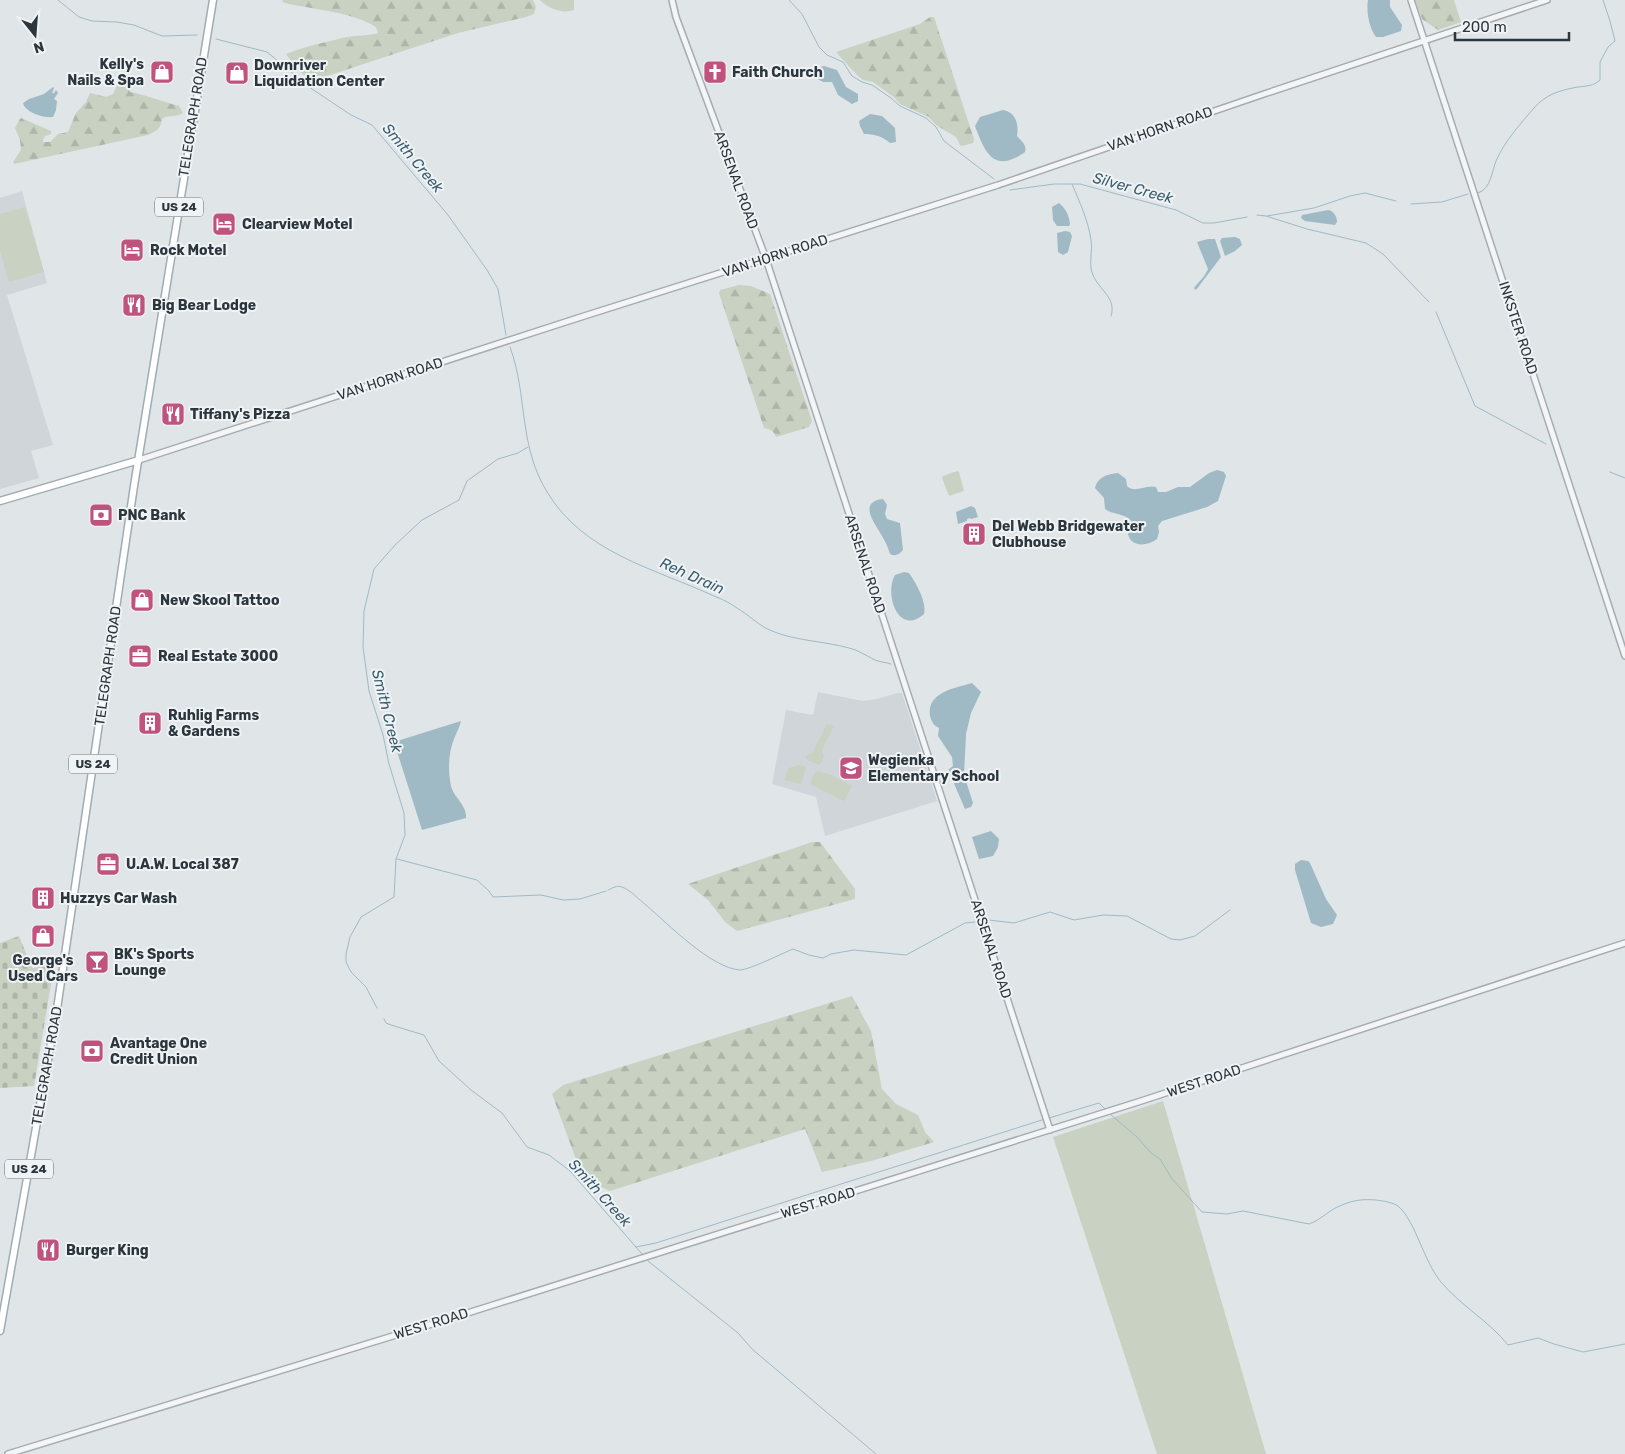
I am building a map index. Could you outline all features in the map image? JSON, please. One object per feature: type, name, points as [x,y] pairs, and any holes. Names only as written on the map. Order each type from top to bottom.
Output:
[{"type":"main road","name":"TELEGRAPH ROAD","points":[[0,1331],[57,1009],[139,460],[213,0]]},
{"type":"main road","name":"VAN HORN ROAD","points":[[0,501],[139,460]]},
{"type":"street","name":"ARSENAL ROAD","points":[[672,0],[681,32],[766,259],[1050,1130]]},
{"type":"street","name":"INKSTER ROAD","points":[[1411,0],[1625,656]]},
{"type":"street","name":"VAN HORN ROAD","points":[[139,460],[998,185],[1547,0]]},
{"type":"street","name":"WEST ROAD","points":[[8,1454],[338,1353],[1050,1130],[1268,1061],[1625,943]]},
{"type":"shaded area","points":[[22,191],[47,283],[7,295],[53,445],[31,451],[39,478],[0,489],[0,198]]},
{"type":"shaded area","name":"Wegienka Elementary School","points":[[818,692],[863,701],[902,693],[937,801],[825,836],[816,797],[772,784],[786,710],[813,715]]},
{"type":"green space","points":[[283,0],[533,0],[536,7],[534,14],[526,17],[458,33],[312,81],[299,71],[286,54],[309,46],[347,37],[378,33],[376,27],[356,18],[289,4],[282,2]]},
{"type":"green space","points":[[540,0],[574,0],[574,10],[556,10]]},
{"type":"green space","points":[[1415,0],[1454,0],[1461,22],[1438,30],[1422,19]]},
{"type":"green space","points":[[930,17],[934,17],[974,139],[973,143],[960,145],[956,137],[936,125],[929,117],[900,104],[873,82],[863,80],[836,52],[920,24]]},
{"type":"green space","points":[[117,85],[128,87],[130,92],[179,106],[183,113],[162,119],[158,129],[148,135],[14,164],[13,162],[21,150],[20,140],[15,128],[21,118],[51,131],[51,134],[45,136],[43,140],[43,142],[50,142],[58,134],[68,132],[76,113],[86,102],[90,93],[106,97],[113,94]]},
{"type":"green space","points":[[25,207],[44,272],[9,282],[0,251],[0,214]]},
{"type":"green space","points":[[739,285],[751,286],[770,294],[812,421],[809,427],[776,437],[774,433],[764,428],[719,293],[720,290]]},
{"type":"green space","points":[[957,471],[959,472],[964,491],[949,496],[942,478]]},
{"type":"green space","points":[[827,724],[834,726],[822,750],[824,757],[820,765],[807,760],[805,756],[812,753]]},
{"type":"green space","points":[[799,765],[806,767],[801,784],[784,780],[789,768]]},
{"type":"green space","points":[[818,771],[831,775],[852,786],[844,801],[810,784],[815,773]]},
{"type":"green space","points":[[812,842],[820,842],[855,889],[855,899],[737,931],[725,922],[708,900],[688,884]]},
{"type":"green space","points":[[19,936],[32,968],[54,966],[34,1086],[0,1088],[0,943]]},
{"type":"green space","points":[[852,996],[871,1031],[882,1089],[896,1104],[918,1115],[925,1132],[934,1142],[871,1161],[822,1172],[805,1129],[610,1191],[588,1181],[577,1162],[552,1094],[563,1085]]},
{"type":"green space","points":[[1163,1101],[1266,1454],[1157,1454],[1053,1137]]},
{"type":"water","points":[[1368,0],[1390,0],[1390,7],[1402,25],[1401,31],[1383,37],[1376,37],[1369,19]]},
{"type":"water","points":[[824,66],[837,70],[846,87],[858,94],[858,101],[852,104],[838,95],[832,82],[823,82],[811,75],[814,69]]},
{"type":"water","points":[[53,87],[52,93],[56,90],[58,93],[54,99],[57,101],[53,117],[37,115],[24,106],[23,103],[29,99],[44,94]]},
{"type":"water","points":[[1003,110],[1014,116],[1017,136],[1025,147],[1025,152],[1006,161],[998,161],[987,152],[975,126],[980,117]]},
{"type":"water","points":[[870,114],[882,116],[895,128],[896,142],[890,143],[878,136],[864,134],[859,121]]},
{"type":"water","points":[[1059,203],[1068,215],[1069,226],[1057,226],[1053,220],[1052,207]]},
{"type":"water","points":[[1328,210],[1336,216],[1337,222],[1335,225],[1305,221],[1301,218],[1302,215]]},
{"type":"water","points":[[1070,232],[1072,236],[1068,252],[1063,255],[1058,252],[1057,233]]},
{"type":"water","points":[[1235,237],[1240,239],[1242,245],[1225,256],[1220,241],[1222,238]]},
{"type":"water","points":[[1215,239],[1221,257],[1196,290],[1194,288],[1204,277],[1208,269],[1197,242]]},
{"type":"water","points":[[1217,470],[1224,472],[1226,476],[1218,501],[1207,507],[1162,521],[1158,526],[1157,539],[1145,544],[1136,544],[1130,539],[1128,534],[1132,522],[1130,519],[1105,509],[1104,498],[1095,488],[1098,481],[1107,475],[1118,473],[1126,479],[1127,486],[1130,488],[1137,489],[1152,486],[1156,487],[1158,492],[1166,492],[1178,487],[1190,487],[1209,473]]},
{"type":"water","points":[[883,499],[887,505],[885,514],[887,519],[900,523],[903,550],[896,555],[890,554],[870,514],[871,504]]},
{"type":"water","points":[[971,506],[975,508],[978,517],[967,519],[967,521],[958,524],[956,512]]},
{"type":"water","points":[[904,572],[909,573],[912,577],[924,604],[924,614],[915,620],[907,620],[900,617],[892,601],[892,583],[895,575]]},
{"type":"water","points":[[972,683],[981,692],[971,713],[966,734],[964,775],[973,803],[971,807],[965,809],[949,772],[949,769],[953,766],[952,757],[938,736],[939,728],[932,722],[930,708],[937,696],[951,689]]},
{"type":"water","points":[[461,721],[452,745],[449,768],[451,786],[466,813],[466,818],[422,830],[394,742]]},
{"type":"water","points":[[991,831],[999,839],[998,847],[993,856],[979,859],[972,837]]},
{"type":"water","points":[[1301,860],[1310,863],[1326,899],[1337,915],[1333,924],[1321,927],[1311,923],[1295,870],[1295,864]]},
{"type":"waterway","name":"Smith Creek","points":[[58,0],[79,17],[92,21],[134,25],[162,36],[197,35]]},
{"type":"waterway","name":"Silver Creek","points":[[789,0],[802,14],[819,47],[827,55],[843,62],[852,76],[872,85],[900,106],[926,118],[936,127],[944,141],[994,179]]},
{"type":"waterway","points":[[1478,193],[1486,188],[1499,154],[1508,140],[1539,103],[1554,93],[1593,85],[1600,80],[1600,62],[1608,47],[1615,41],[1603,0]]},
{"type":"waterway","name":"Smith Creek","points":[[216,39],[267,52],[312,89],[351,115],[372,125],[448,215],[487,270],[498,289],[506,335]]},
{"type":"waterway","name":"Silver Creek","points":[[1010,190],[1054,184],[1080,184],[1176,210],[1203,223],[1247,217]]},
{"type":"waterway","points":[[1072,184],[1090,233],[1092,271],[1096,280],[1110,299],[1112,304],[1111,316]]},
{"type":"waterway","points":[[1267,216],[1314,208],[1365,193],[1396,201]]},
{"type":"waterway","points":[[1411,204],[1442,202],[1468,194]]},
{"type":"waterway","name":"Silver Creek","points":[[1257,215],[1366,243],[1383,254],[1429,302]]},
{"type":"waterway","name":"Silver Creek","points":[[1436,312],[1475,406],[1546,444]]},
{"type":"waterway","name":"Reh Drain","points":[[510,347],[516,365],[527,438],[538,474],[547,492],[562,513],[580,530],[621,556],[726,601],[772,631],[791,637],[852,649],[875,660],[891,664]]},
{"type":"waterway","name":"Smith Creek","points":[[377,1008],[366,987],[351,972],[346,962],[350,937],[361,917],[394,897],[396,859],[405,835],[404,813],[369,691],[363,647],[364,611],[374,569],[395,545],[422,520],[459,500],[467,481],[498,459],[518,453],[528,447]]},
{"type":"waterway","name":"Silver Creek","points":[[1610,472],[1625,478]]},
{"type":"waterway","points":[[397,859],[477,880],[493,897],[541,895],[563,900],[580,899],[606,891]]},
{"type":"waterway","points":[[608,890],[618,886],[629,891],[703,954],[716,962],[740,970],[793,949],[823,958],[831,954],[854,950],[906,955],[965,923],[976,922]]},
{"type":"waterway","points":[[989,920],[1014,923],[1050,912],[1074,920],[1103,915],[1127,916],[1171,939],[1180,940],[1195,936],[1230,910]]},
{"type":"waterway","name":"Smith Creek","points":[[384,1019],[386,1023],[424,1035],[439,1061],[471,1090],[502,1113],[527,1147],[549,1155],[570,1171],[642,1254]]},
{"type":"waterway","points":[[1049,1118],[1099,1103],[1105,1109]]},
{"type":"waterway","points":[[1110,1114],[1137,1137],[1151,1153],[1160,1159],[1172,1179],[1202,1212],[1227,1214],[1243,1211],[1309,1224],[1350,1202],[1372,1200],[1390,1203],[1398,1206],[1410,1221],[1435,1274],[1441,1282],[1508,1345],[1538,1338],[1583,1352],[1625,1344]]},
{"type":"waterway","points":[[636,1247],[656,1243],[1045,1119]]},
{"type":"waterway","name":"Smith Creek","points":[[648,1261],[738,1333],[752,1349],[876,1454]]},
{"type":"place","name":"Kelly's Nails & Spa","points":[[162,72]]},
{"type":"place","name":"Faith Church","points":[[715,72]]},
{"type":"place","name":"Downriver Liquidation Center","points":[[237,73]]},
{"type":"place","name":"Clearview Motel","points":[[224,224]]},
{"type":"place","name":"Rock Motel","points":[[132,250]]},
{"type":"place","name":"Big Bear Lodge","points":[[134,305]]},
{"type":"place","name":"Tiffany's Pizza","points":[[173,414]]},
{"type":"place","name":"PNC Bank","points":[[101,515]]},
{"type":"place","name":"Del Webb Bridgewater Clubhouse","points":[[974,534]]},
{"type":"place","name":"New Skool Tattoo","points":[[142,600]]},
{"type":"place","name":"Real Estate 3000","points":[[140,656]]},
{"type":"place","name":"Ruhlig Farms & Gardens","points":[[150,723]]},
{"type":"place","name":"Wegienka Elementary School","points":[[851,768]]},
{"type":"place","name":"U.A.W. Local 387","points":[[108,864]]},
{"type":"place","name":"Huzzys Car Wash","points":[[43,898]]},
{"type":"place","name":"George's Used Cars","points":[[43,936]]},
{"type":"place","name":"BK's Sports Lounge","points":[[97,962]]},
{"type":"place","name":"Avantage One Credit Union","points":[[92,1051]]},
{"type":"place","name":"Burger King","points":[[48,1250]]}]
